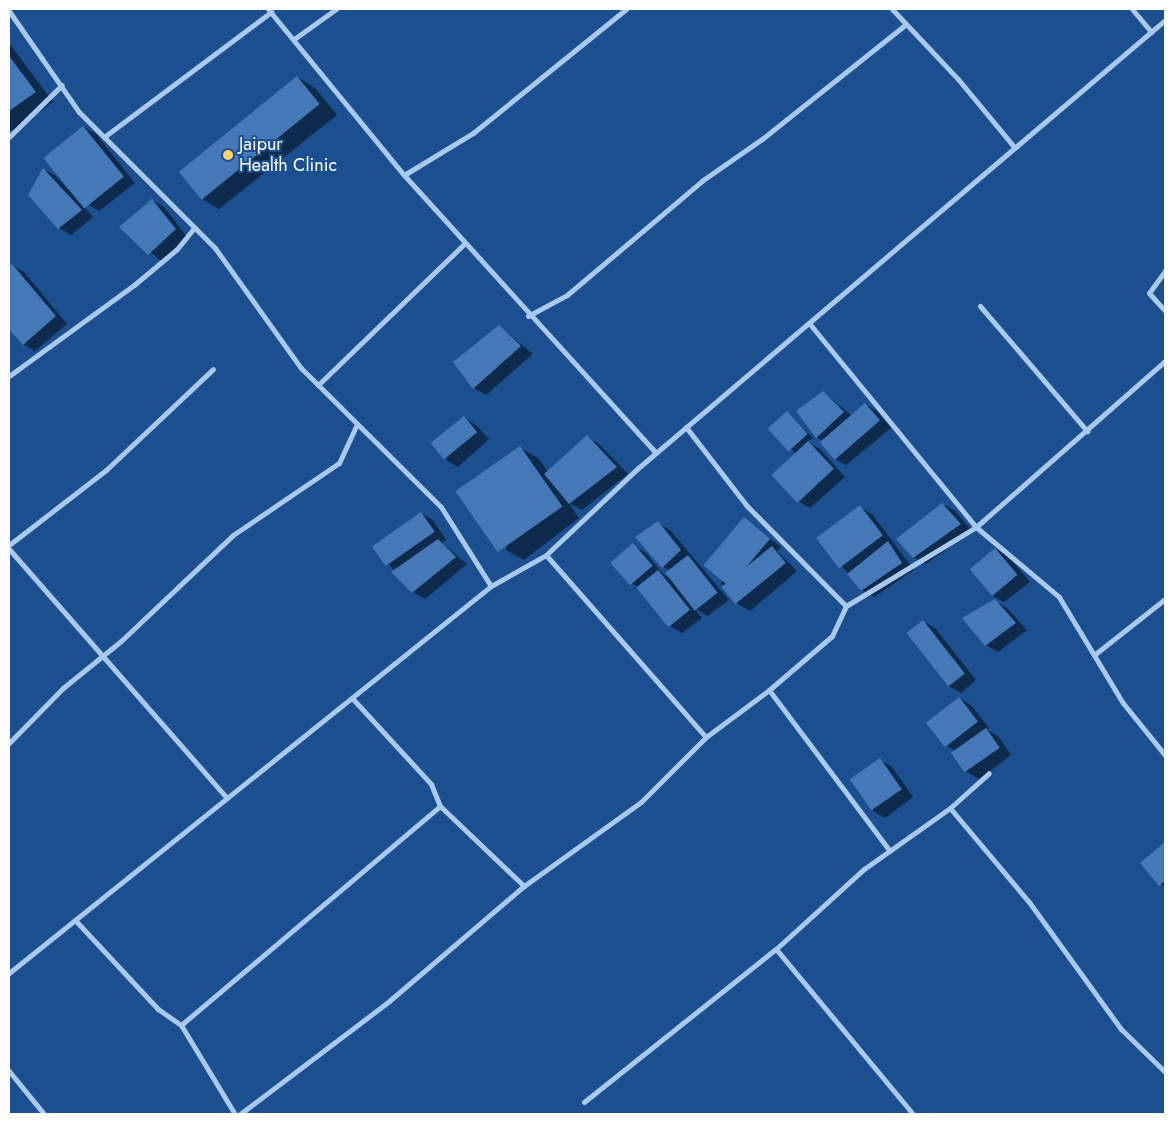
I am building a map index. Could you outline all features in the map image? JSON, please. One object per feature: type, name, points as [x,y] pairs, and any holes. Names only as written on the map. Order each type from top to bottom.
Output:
[{"type":"street","points":[[294,40],[336,9]]},
{"type":"street","points":[[404,175],[473,133],[626,9]]},
{"type":"street","points":[[892,9],[958,79],[1015,148]]},
{"type":"street","points":[[1132,9],[1151,32]]},
{"type":"street","points":[[104,137],[269,10],[404,175],[528,316],[656,453]]},
{"type":"street","points":[[9,11],[79,112],[215,248],[301,368],[441,507],[491,586]]},
{"type":"street","points":[[9,973],[491,586],[546,554],[686,427],[1165,20]]},
{"type":"street","points":[[528,316],[567,295],[703,180],[762,139],[906,24]]},
{"type":"street","points":[[9,137],[62,85]]},
{"type":"street","points":[[9,376],[134,285],[177,249],[194,227]]},
{"type":"street","points":[[318,384],[465,243]]},
{"type":"street","points":[[1165,271],[1149,293],[1165,311]]},
{"type":"street","points":[[980,306],[1087,431]]},
{"type":"street","points":[[809,323],[976,527],[1059,597],[1123,703],[1165,755]]},
{"type":"street","points":[[240,1114],[388,1002],[524,886],[641,802],[706,737],[769,690],[832,636],[846,606],[976,527],[1087,431],[1165,360]]},
{"type":"street","points":[[9,545],[106,470],[213,369]]},
{"type":"street","points":[[9,743],[63,688],[102,656],[233,535],[339,463],[357,424]]},
{"type":"street","points":[[686,427],[746,506],[846,606]]},
{"type":"street","points":[[9,549],[227,798]]},
{"type":"street","points":[[546,554],[706,737]]},
{"type":"street","points":[[1094,655],[1165,599]]},
{"type":"street","points":[[769,690],[890,851]]},
{"type":"street","points":[[352,698],[430,784],[440,806],[524,886]]},
{"type":"street","points":[[584,1102],[776,949],[864,869],[950,808],[989,773]]},
{"type":"street","points":[[181,1025],[440,806]]},
{"type":"street","points":[[950,808],[1029,902],[1121,1029],[1165,1072]]},
{"type":"street","points":[[75,920],[158,1009],[181,1025],[236,1114]]},
{"type":"street","points":[[776,949],[913,1114]]},
{"type":"street","points":[[9,1071],[44,1114]]},
{"type":"building","points":[[9,56],[36,92],[9,111]]},
{"type":"building","points":[[297,76],[320,104],[202,200],[179,172]]},
{"type":"building","points":[[83,126],[124,177],[84,209],[43,158]]},
{"type":"building","points":[[43,168],[82,210],[58,229],[28,195]]},
{"type":"building","points":[[152,199],[176,229],[148,255],[119,227]]},
{"type":"building","points":[[12,264],[56,316],[23,345],[9,329],[9,267]]},
{"type":"building","points":[[499,325],[521,346],[473,389],[453,362]]},
{"type":"building","points":[[823,391],[844,412],[816,438],[796,411]]},
{"type":"building","points":[[865,403],[880,420],[835,460],[820,442]]},
{"type":"building","points":[[787,411],[808,434],[788,451],[768,428]]},
{"type":"building","points":[[464,416],[477,432],[444,459],[431,443]]},
{"type":"building","points":[[587,435],[617,467],[569,504],[544,474]]},
{"type":"building","points":[[808,441],[834,469],[797,503],[771,475]]},
{"type":"building","points":[[520,446],[562,507],[498,552],[455,491]]},
{"type":"building","points":[[942,503],[961,524],[913,558],[896,539]]},
{"type":"building","points":[[860,505],[883,535],[839,568],[816,538]]},
{"type":"building","points":[[421,512],[435,532],[386,566],[372,546]]},
{"type":"building","points":[[744,517],[770,539],[730,587],[704,565]]},
{"type":"building","points":[[658,521],[681,550],[662,568],[635,537]]},
{"type":"building","points":[[438,539],[456,557],[412,593],[391,572]]},
{"type":"building","points":[[888,541],[902,563],[861,591],[847,574]]},
{"type":"building","points":[[633,543],[653,566],[630,585],[610,563]]},
{"type":"building","points":[[772,546],[786,563],[735,604],[721,587]]},
{"type":"building","points":[[995,548],[1017,575],[992,596],[970,569]]},
{"type":"building","points":[[688,555],[718,593],[695,611],[665,573]]},
{"type":"building","points":[[658,570],[690,610],[668,627],[636,588]]},
{"type":"building","points":[[995,599],[1016,623],[985,646],[962,618]]},
{"type":"building","points":[[923,620],[965,674],[948,687],[906,633]]},
{"type":"building","points":[[959,697],[978,721],[945,747],[926,723]]},
{"type":"building","points":[[986,728],[1000,748],[965,772],[951,753]]},
{"type":"building","points":[[880,758],[902,789],[871,810],[850,779]]},
{"type":"building","points":[[1165,842],[1165,881],[1159,886],[1140,863]]},
{"type":"place","name":"Jaipur Health Clinic","points":[[228,155]]}]
